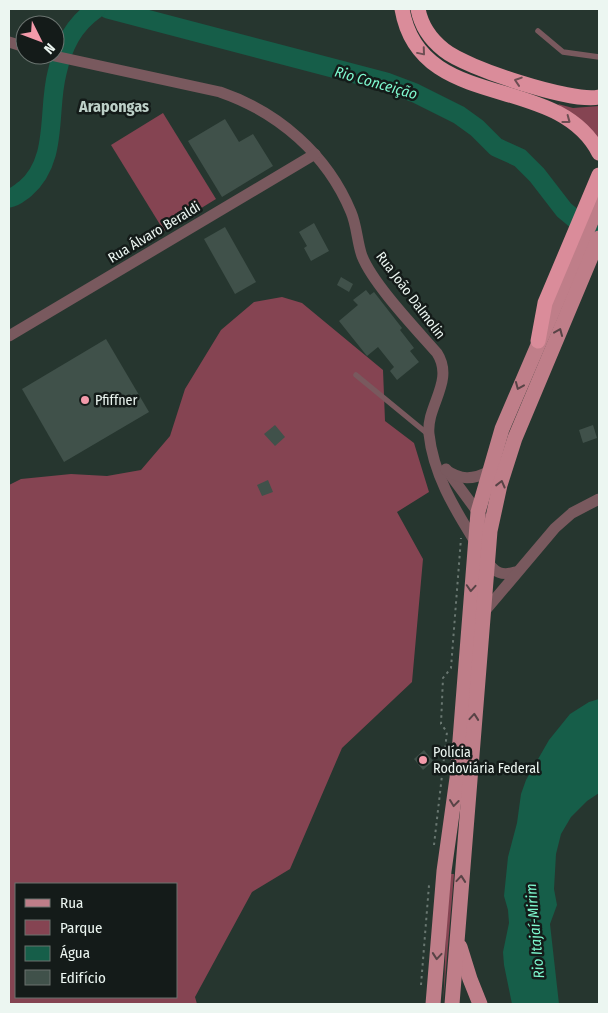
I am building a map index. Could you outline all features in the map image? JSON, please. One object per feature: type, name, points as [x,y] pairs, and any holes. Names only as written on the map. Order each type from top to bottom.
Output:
[{"type":"highway","points":[[402,9],[407,30],[414,43],[426,58],[443,72],[552,110],[589,139],[599,153]]},
{"type":"highway","points":[[418,9],[427,33],[443,50],[463,62],[564,96],[599,97]]},
{"type":"highway","points":[[538,341],[545,302],[568,278],[595,199],[599,175]]},
{"type":"main road","points":[[452,1004],[490,531],[500,485],[568,278],[599,238]]},
{"type":"main road","points":[[433,1004],[444,871],[457,778],[474,540],[478,512],[502,428],[538,341]]},
{"type":"main road","points":[[457,928],[466,969],[480,1004]]},
{"type":"street","name":"Rua João Dalmolin","points":[[65,58],[220,92],[244,100],[284,125],[315,154],[344,194],[352,214],[362,256],[374,275],[436,353],[443,365],[443,379],[429,434],[439,477],[474,540]]},
{"type":"street","name":"Rua Álvaro Beraldi","points":[[9,336],[315,154]]},
{"type":"street","name":"Rua João Dalmolin","points":[[433,452],[490,531]]},
{"type":"street","points":[[446,469],[466,478],[475,478],[488,472]]},
{"type":"street","points":[[482,614],[515,572],[562,521],[578,509],[599,499]]},
{"type":"street","points":[[487,561],[496,572],[502,574],[515,572]]},
{"type":"lane","points":[[538,31],[563,52],[599,57]]},
{"type":"lane","points":[[356,375],[429,434]]},
{"type":"path","points":[[433,851],[447,732],[441,724],[443,678],[451,668],[463,522]]},
{"type":"path","points":[[421,987],[430,879]]},
{"type":"green space","points":[[558,104],[573,108],[599,106],[599,146]]},
{"type":"green space","points":[[163,113],[216,199],[164,231],[111,145]]},
{"type":"green space","points":[[282,297],[302,303],[383,370],[385,421],[414,443],[429,492],[397,512],[423,559],[412,682],[342,748],[290,869],[252,892],[195,997],[197,1004],[9,1004],[9,485],[21,479],[71,474],[107,476],[141,470],[170,436],[185,389],[221,330],[254,302]]},
{"type":"green space","points":[[448,874],[454,874],[443,1004],[446,906]]},
{"type":"water","name":"Rio Itajaí-Mirim","points":[[599,699],[599,793],[587,801],[571,817],[561,834],[556,854],[554,889],[557,905],[550,924],[559,1004],[512,1004],[503,952],[509,923],[504,896],[508,857],[517,823],[521,794],[526,780],[549,740],[570,714],[589,702]]},
{"type":"building","points":[[225,119],[239,142],[253,134],[273,166],[222,197],[188,141]]},
{"type":"building","points":[[314,223],[329,251],[311,261],[304,248],[307,246],[299,232]]},
{"type":"building","points":[[225,227],[256,282],[235,294],[204,239]]},
{"type":"building","points":[[341,277],[353,284],[349,292],[337,285]]},
{"type":"building","points":[[366,290],[370,295],[374,292],[402,328],[400,330],[414,348],[410,351],[419,362],[397,380],[390,371],[394,367],[378,347],[367,356],[339,321],[358,305],[353,300]]},
{"type":"building","name":"Pfiffner","points":[[106,339],[149,412],[64,462],[22,389]]},
{"type":"building","points":[[275,425],[285,437],[275,446],[264,434]]},
{"type":"building","points":[[593,425],[597,438],[583,443],[579,430]]},
{"type":"building","points":[[268,480],[273,492],[262,496],[257,485]]},
{"type":"building","name":"Polícia Rodoviária Federal","points":[[424,750],[433,761],[423,770],[414,759]]},
{"type":"waterway","name":"Rio Conceição","points":[[9,198],[16,196],[25,189],[36,177],[43,164],[50,134],[54,88],[62,54],[75,29],[96,9]]},
{"type":"waterway","name":"Rio Conceição","points":[[108,9],[386,82],[415,93],[459,115],[477,128],[496,147],[520,158],[537,175],[564,210],[593,234]]},
{"type":"place","name":"Pfiffner","points":[[85,400]]},
{"type":"place","name":"Polícia Rodoviária Federal","points":[[423,760]]},
{"type":"district","name":"Arapongas","points":[[114,106]]}]
